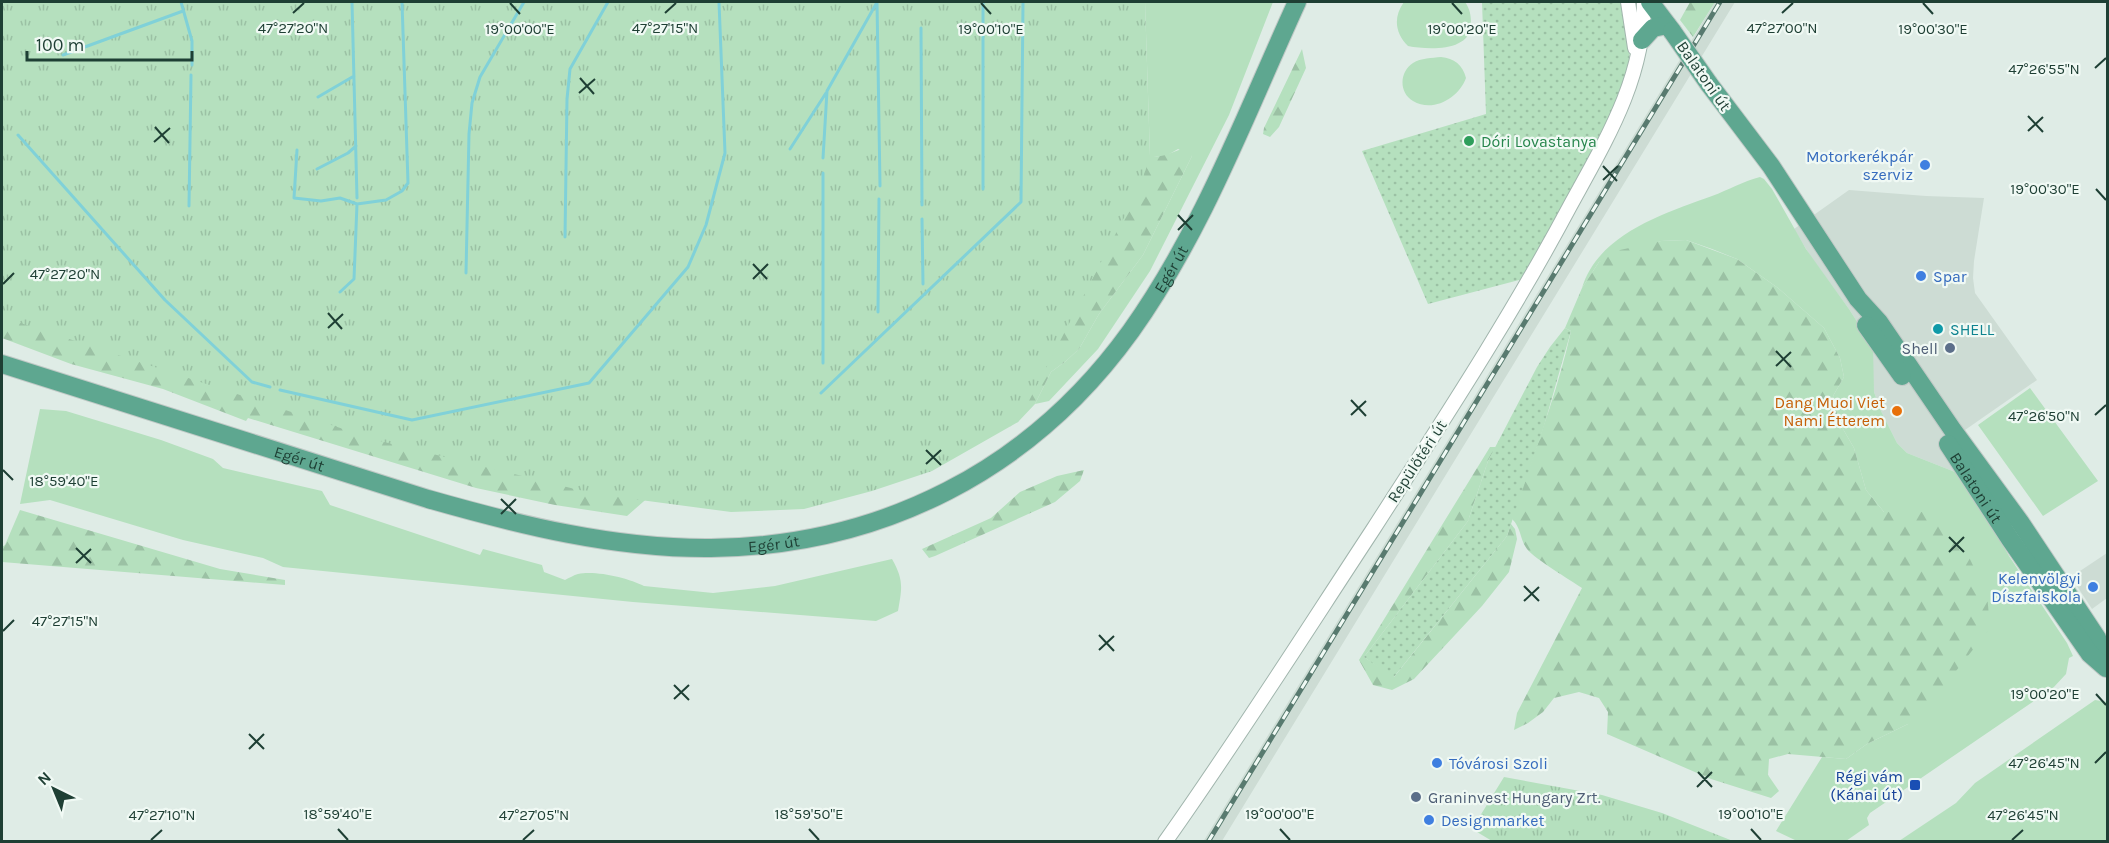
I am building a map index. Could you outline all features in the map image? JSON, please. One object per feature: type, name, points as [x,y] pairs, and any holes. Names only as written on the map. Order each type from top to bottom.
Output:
[{"type":"main road","points":[[1281,37],[1289,2]]},
{"type":"main road","name":"Egér út","points":[[2,364],[428,499],[579,536],[649,545],[710,548],[790,542],[856,529],[920,506],[983,472],[1044,426],[1090,382],[1131,332],[1180,253],[1226,161],[1297,2]]},
{"type":"main road","points":[[1281,37],[1306,2]]},
{"type":"main road","name":"Balatoni út","points":[[1650,2],[1771,166],[1858,298],[1864,322],[2090,654],[2108,668]]},
{"type":"main road","points":[[1642,40],[1653,28],[1670,28]]},
{"type":"street","name":"Repülőtéri út","points":[[1628,2],[1636,62]]},
{"type":"street","name":"Repülőtéri út","points":[[1165,842],[1212,775],[1470,381],[1549,245],[1614,125],[1630,87],[1642,40],[1644,2]]},
{"type":"shaded area","points":[[1715,2],[1735,2],[1222,841],[1203,842]]},
{"type":"shaded area","points":[[1849,190],[1984,198],[1974,261],[1975,293],[2037,380],[1965,430],[1955,472],[1907,453],[1897,443],[1874,392],[1867,338],[1794,229]]},
{"type":"shaded area","name":"Kelenvölgyi Díszfaiskola","points":[[2107,553],[2107,598],[2092,609],[2071,577]]},
{"type":"green space","points":[[2,2],[1145,2],[1150,156],[1141,185],[1018,422],[932,471],[872,491],[804,509],[731,512],[595,494],[380,441],[2,317]]},
{"type":"green space","points":[[1145,2],[1273,2],[1229,115],[1150,271],[1098,349],[1049,401],[1035,404],[1051,372],[1079,349],[1099,314],[1143,255],[1192,156],[1178,149],[1166,156],[1150,156]]},
{"type":"green space","points":[[1404,2],[1465,2],[1470,15],[1469,33],[1464,40],[1447,47],[1408,46],[1400,36],[1397,25],[1398,13]]},
{"type":"green space","points":[[1482,2],[1625,2],[1630,47],[1627,95],[1527,285],[1519,280],[1428,304],[1362,151],[1486,114]]},
{"type":"green space","points":[[1690,2],[1715,2],[1693,37],[1680,20]]},
{"type":"green space","points":[[1302,49],[1306,68],[1279,127],[1270,137],[1263,134],[1264,128]]},
{"type":"green space","points":[[1441,57],[1450,59],[1460,66],[1466,78],[1463,85],[1458,92],[1444,102],[1429,105],[1413,101],[1403,87],[1405,71],[1416,61]]},
{"type":"green space","points":[[1189,147],[1192,156],[1143,255],[1099,314],[1079,349],[1051,372],[1035,404],[1018,422],[651,495],[627,516],[555,505],[476,488],[248,418],[246,421],[163,389],[71,364],[2,338],[2,282],[1142,151],[1160,156]]},
{"type":"green space","points":[[1760,177],[1772,189],[1806,249],[1873,347],[1874,392],[1897,443],[1907,453],[1955,472],[1990,522],[2073,656],[2069,658],[2066,674],[2053,688],[1870,813],[1867,818],[1869,825],[1846,841],[1797,841],[1776,831],[1822,757],[1846,759],[1867,744],[1908,724],[1928,512],[1884,512],[1866,490],[1854,448],[1839,422],[1833,396],[1844,377],[1840,358],[1824,328],[1778,288],[1737,259],[1686,240],[1661,241],[1599,262],[1582,288],[1590,269],[1602,253],[1635,228],[1654,218]]},
{"type":"green space","points":[[1686,240],[1737,259],[1778,288],[1824,328],[1840,358],[1844,377],[1833,396],[1839,422],[1854,448],[1866,490],[1884,512],[1928,512],[1963,545],[1987,594],[1990,628],[1941,690],[1908,724],[1867,744],[1846,759],[1788,754],[1769,759],[1768,775],[1779,791],[1771,798],[1711,779],[1607,734],[1608,712],[1599,698],[1579,692],[1554,698],[1543,712],[1514,730],[1517,713],[1582,588],[1531,553],[1512,519],[1559,379],[1571,331],[1565,328],[1582,288],[1599,262],[1620,250],[1661,241]]},
{"type":"green space","points":[[1565,328],[1571,331],[1544,426],[1507,536],[1393,678],[1364,657],[1468,521],[1488,461],[1537,367]]},
{"type":"green space","points":[[2030,388],[2098,481],[2043,516],[1978,425]]},
{"type":"green space","points":[[40,409],[66,411],[161,440],[213,459],[223,468],[322,491],[330,505],[480,555],[483,549],[542,565],[544,572],[565,580],[578,574],[593,573],[621,578],[644,586],[713,593],[775,586],[892,559],[899,573],[901,584],[898,611],[876,621],[633,602],[283,567],[263,558],[183,540],[50,500],[20,504]]},
{"type":"green space","points":[[1490,447],[1496,447],[1488,461],[1468,521],[1364,657],[1394,677],[1507,536],[1511,524],[1515,529],[1517,539],[1509,572],[1482,606],[1414,679],[1392,690],[1373,685],[1359,660]]},
{"type":"green space","points":[[1084,470],[1080,481],[1055,502],[935,556],[929,558],[922,549],[991,518],[1020,492],[1057,476]]},
{"type":"green space","points":[[20,510],[220,569],[285,580],[285,585],[2,562],[2,547],[5,545]]},
{"type":"green space","points":[[2095,700],[2107,702],[2107,841],[1899,841],[1956,803],[1975,783]]},
{"type":"green space","points":[[1504,777],[1602,795],[1662,813],[1733,841],[1492,841],[1472,829]]},
{"type":"waterway","points":[[181,2],[192,41],[192,65]]},
{"type":"waterway","points":[[352,2],[357,198]]},
{"type":"waterway","points":[[297,150],[294,198],[321,201],[340,198],[357,204],[386,200],[402,191],[408,183],[402,2]]},
{"type":"waterway","points":[[466,273],[469,134],[472,103],[480,77],[524,2]]},
{"type":"waterway","points":[[565,237],[567,99],[570,69],[608,2]]},
{"type":"waterway","points":[[280,390],[412,420],[589,383],[688,267],[706,225],[725,153],[719,2]]},
{"type":"waterway","points":[[877,2],[880,186]]},
{"type":"waterway","points":[[983,2],[983,189]]},
{"type":"waterway","points":[[821,393],[1021,202],[1023,2]]},
{"type":"waterway","points":[[823,158],[827,91],[876,4]]},
{"type":"waterway","points":[[63,55],[183,11]]},
{"type":"waterway","points":[[921,28],[922,205]]},
{"type":"waterway","points":[[189,206],[191,75]]},
{"type":"waterway","points":[[318,97],[354,76]]},
{"type":"waterway","points":[[790,149],[826,93]]},
{"type":"waterway","points":[[18,135],[165,300],[252,382],[270,387]]},
{"type":"waterway","points":[[317,169],[348,153],[356,146]]},
{"type":"waterway","points":[[823,173],[823,363]]},
{"type":"waterway","points":[[878,312],[879,199]]},
{"type":"waterway","points":[[340,292],[354,279],[357,204]]},
{"type":"waterway","points":[[922,219],[923,284]]},
{"type":"railway","points":[[1208,842],[1720,2]]},
{"type":"place","name":"Dóri Lovastanya","points":[[1469,141]]},
{"type":"place","name":"Motorkerékpár szerviz","points":[[1925,165]]},
{"type":"place","name":"Spar","points":[[1921,276]]},
{"type":"place","name":"SHELL","points":[[1938,329]]},
{"type":"place","name":"Shell","points":[[1950,348]]},
{"type":"place","name":"Dang Muoi Viet Nami Étterem","points":[[1897,411]]},
{"type":"place","name":"Kelenvölgyi Díszfaiskola","points":[[2093,587]]},
{"type":"place","name":"Tóvárosi Szoli","points":[[1437,763]]},
{"type":"place","name":"Régi vám (Kánai út)","points":[[1915,785]]},
{"type":"place","name":"Graninvest Hungary Zrt.","points":[[1416,797]]},
{"type":"place","name":"Designmarket","points":[[1429,820]]}]
